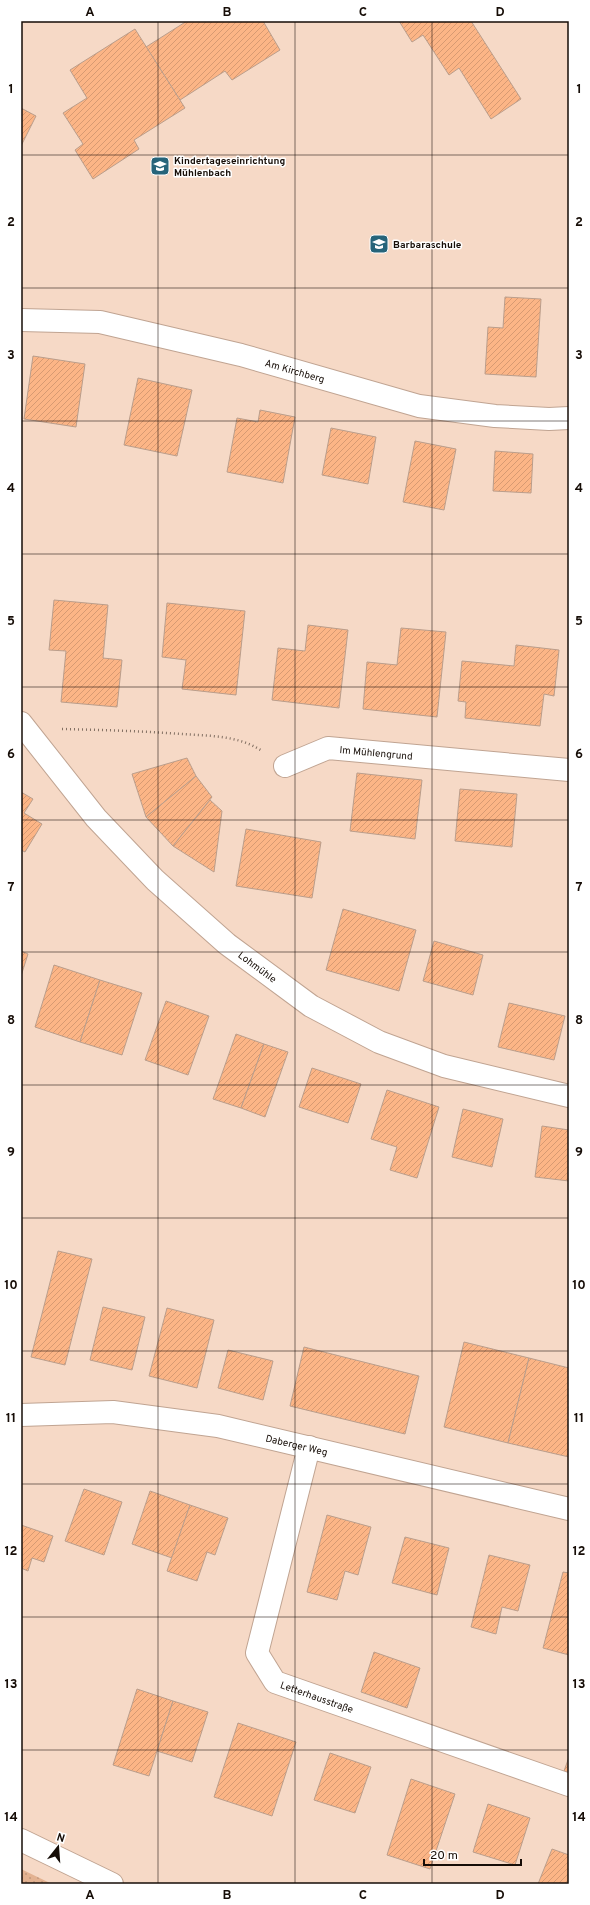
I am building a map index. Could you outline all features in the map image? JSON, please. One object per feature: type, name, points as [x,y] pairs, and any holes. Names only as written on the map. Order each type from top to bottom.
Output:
[{"type":"street","name":"Am Kirchberg","points":[[21,320],[100,322],[241,355],[419,406],[495,416],[549,419],[569,418]]},
{"type":"street","name":"Lohmühle","points":[[23,726],[96,818],[155,880],[227,944],[311,1006],[379,1042],[444,1066],[569,1096]]},
{"type":"street","name":"Im Mühlengrund","points":[[285,766],[328,748],[569,770]]},
{"type":"street","name":"Daberger Weg","points":[[21,1415],[113,1412],[218,1426],[569,1508]]},
{"type":"street","name":"Letterhausstraße","points":[[310,1447],[257,1653],[275,1682],[569,1785]]},
{"type":"street","points":[[21,1840],[112,1884]]},
{"type":"path","points":[[23,726],[136,730],[229,737],[256,747],[285,766]]},
{"type":"shaded area","points":[[21,1869],[52,1884],[21,1884]]},
{"type":"building","points":[[187,21],[263,21],[280,50],[232,80],[225,71],[180,100],[146,47]]},
{"type":"building","points":[[399,21],[471,21],[521,99],[491,119],[459,68],[449,75],[423,35],[412,42]]},
{"type":"building","points":[[135,29],[185,108],[134,140],[139,149],[93,179],[75,150],[83,144],[63,113],[87,98],[70,70]]},
{"type":"building","points":[[21,108],[36,116],[21,146]]},
{"type":"building","points":[[505,297],[541,299],[536,377],[485,374],[488,327],[503,328]]},
{"type":"building","points":[[33,356],[85,364],[76,427],[24,419]]},
{"type":"building","points":[[138,378],[192,390],[177,456],[124,445]]},
{"type":"building","points":[[260,410],[295,417],[283,483],[227,472],[237,418],[258,422]]},
{"type":"building","points":[[331,428],[376,437],[368,484],[322,475]]},
{"type":"building","points":[[415,441],[456,449],[444,510],[403,502]]},
{"type":"building","points":[[495,451],[533,454],[531,493],[493,491]]},
{"type":"building","points":[[54,600],[108,605],[103,658],[122,660],[117,707],[61,702],[66,651],[49,650]]},
{"type":"building","points":[[167,603],[245,611],[236,695],[182,689],[186,660],[162,657]]},
{"type":"building","points":[[308,625],[348,630],[339,708],[272,700],[278,648],[305,651]]},
{"type":"building","points":[[401,628],[446,632],[437,717],[363,709],[367,662],[397,665]]},
{"type":"building","points":[[516,645],[559,650],[554,696],[544,694],[540,726],[465,718],[466,702],[458,701],[462,661],[514,666]]},
{"type":"building","points":[[187,758],[196,776],[146,817],[132,774]]},
{"type":"building","points":[[357,773],[422,780],[415,839],[350,831]]},
{"type":"building","points":[[196,776],[212,797],[173,846],[146,817]]},
{"type":"building","points":[[460,789],[517,794],[512,847],[455,841]]},
{"type":"building","points":[[21,792],[33,799],[24,813],[42,824],[25,852],[21,850]]},
{"type":"building","points":[[210,800],[222,811],[214,872],[173,846]]},
{"type":"building","points":[[246,829],[321,842],[312,898],[236,886]]},
{"type":"building","points":[[343,909],[416,930],[399,991],[326,970]]},
{"type":"building","points":[[434,941],[483,955],[473,995],[423,981]]},
{"type":"building","points":[[21,951],[28,954],[21,976]]},
{"type":"building","points":[[54,965],[100,980],[80,1042],[35,1027]]},
{"type":"building","points":[[100,980],[142,993],[122,1055],[80,1042]]},
{"type":"building","points":[[166,1001],[209,1016],[188,1075],[145,1060]]},
{"type":"building","points":[[509,1003],[565,1016],[554,1060],[498,1047]]},
{"type":"building","points":[[236,1034],[264,1044],[241,1108],[213,1099]]},
{"type":"building","points":[[264,1044],[288,1052],[265,1117],[241,1108]]},
{"type":"building","points":[[312,1068],[361,1084],[348,1123],[299,1107]]},
{"type":"building","points":[[387,1090],[439,1107],[417,1178],[390,1170],[397,1147],[371,1139]]},
{"type":"building","points":[[463,1109],[503,1119],[492,1167],[452,1157]]},
{"type":"building","points":[[542,1126],[569,1130],[569,1181],[535,1177]]},
{"type":"building","points":[[58,1251],[92,1259],[65,1365],[31,1357]]},
{"type":"building","points":[[103,1307],[145,1317],[132,1370],[90,1360]]},
{"type":"building","points":[[167,1308],[214,1320],[197,1388],[149,1376]]},
{"type":"building","points":[[464,1342],[529,1358],[508,1443],[444,1427]]},
{"type":"building","points":[[304,1347],[419,1376],[405,1434],[290,1406]]},
{"type":"building","points":[[228,1350],[273,1361],[263,1400],[218,1388]]},
{"type":"building","points":[[529,1358],[569,1368],[569,1457],[508,1443]]},
{"type":"building","points":[[84,1489],[122,1502],[104,1555],[65,1541]]},
{"type":"building","points":[[150,1491],[190,1505],[172,1558],[132,1544]]},
{"type":"building","points":[[190,1505],[228,1518],[215,1555],[207,1552],[197,1581],[167,1571]]},
{"type":"building","points":[[327,1515],[371,1527],[358,1575],[345,1571],[337,1600],[307,1592]]},
{"type":"building","points":[[21,1525],[53,1536],[44,1562],[32,1558],[28,1571],[21,1568]]},
{"type":"building","points":[[405,1537],[449,1548],[437,1595],[392,1583]]},
{"type":"building","points":[[489,1555],[530,1565],[518,1611],[502,1607],[496,1634],[471,1627]]},
{"type":"building","points":[[563,1572],[569,1573],[569,1655],[543,1648]]},
{"type":"building","points":[[374,1652],[420,1668],[407,1708],[361,1692]]},
{"type":"building","points":[[137,1689],[173,1701],[149,1776],[113,1765]]},
{"type":"building","points":[[173,1701],[208,1712],[192,1762],[157,1751]]},
{"type":"building","points":[[238,1723],[296,1742],[272,1816],[214,1797]]},
{"type":"building","points":[[330,1753],[371,1767],[355,1813],[314,1800]]},
{"type":"building","points":[[569,1757],[569,1773],[564,1771]]},
{"type":"building","points":[[411,1779],[455,1794],[430,1869],[387,1855]]},
{"type":"building","points":[[488,1804],[530,1818],[515,1865],[473,1852]]},
{"type":"building","points":[[552,1849],[569,1855],[569,1884],[538,1884]]},
{"type":"place","name":"Kindertageseinrichtung Mühlenbach","points":[[160,166]]},
{"type":"place","name":"Barbaraschule","points":[[379,244]]}]
